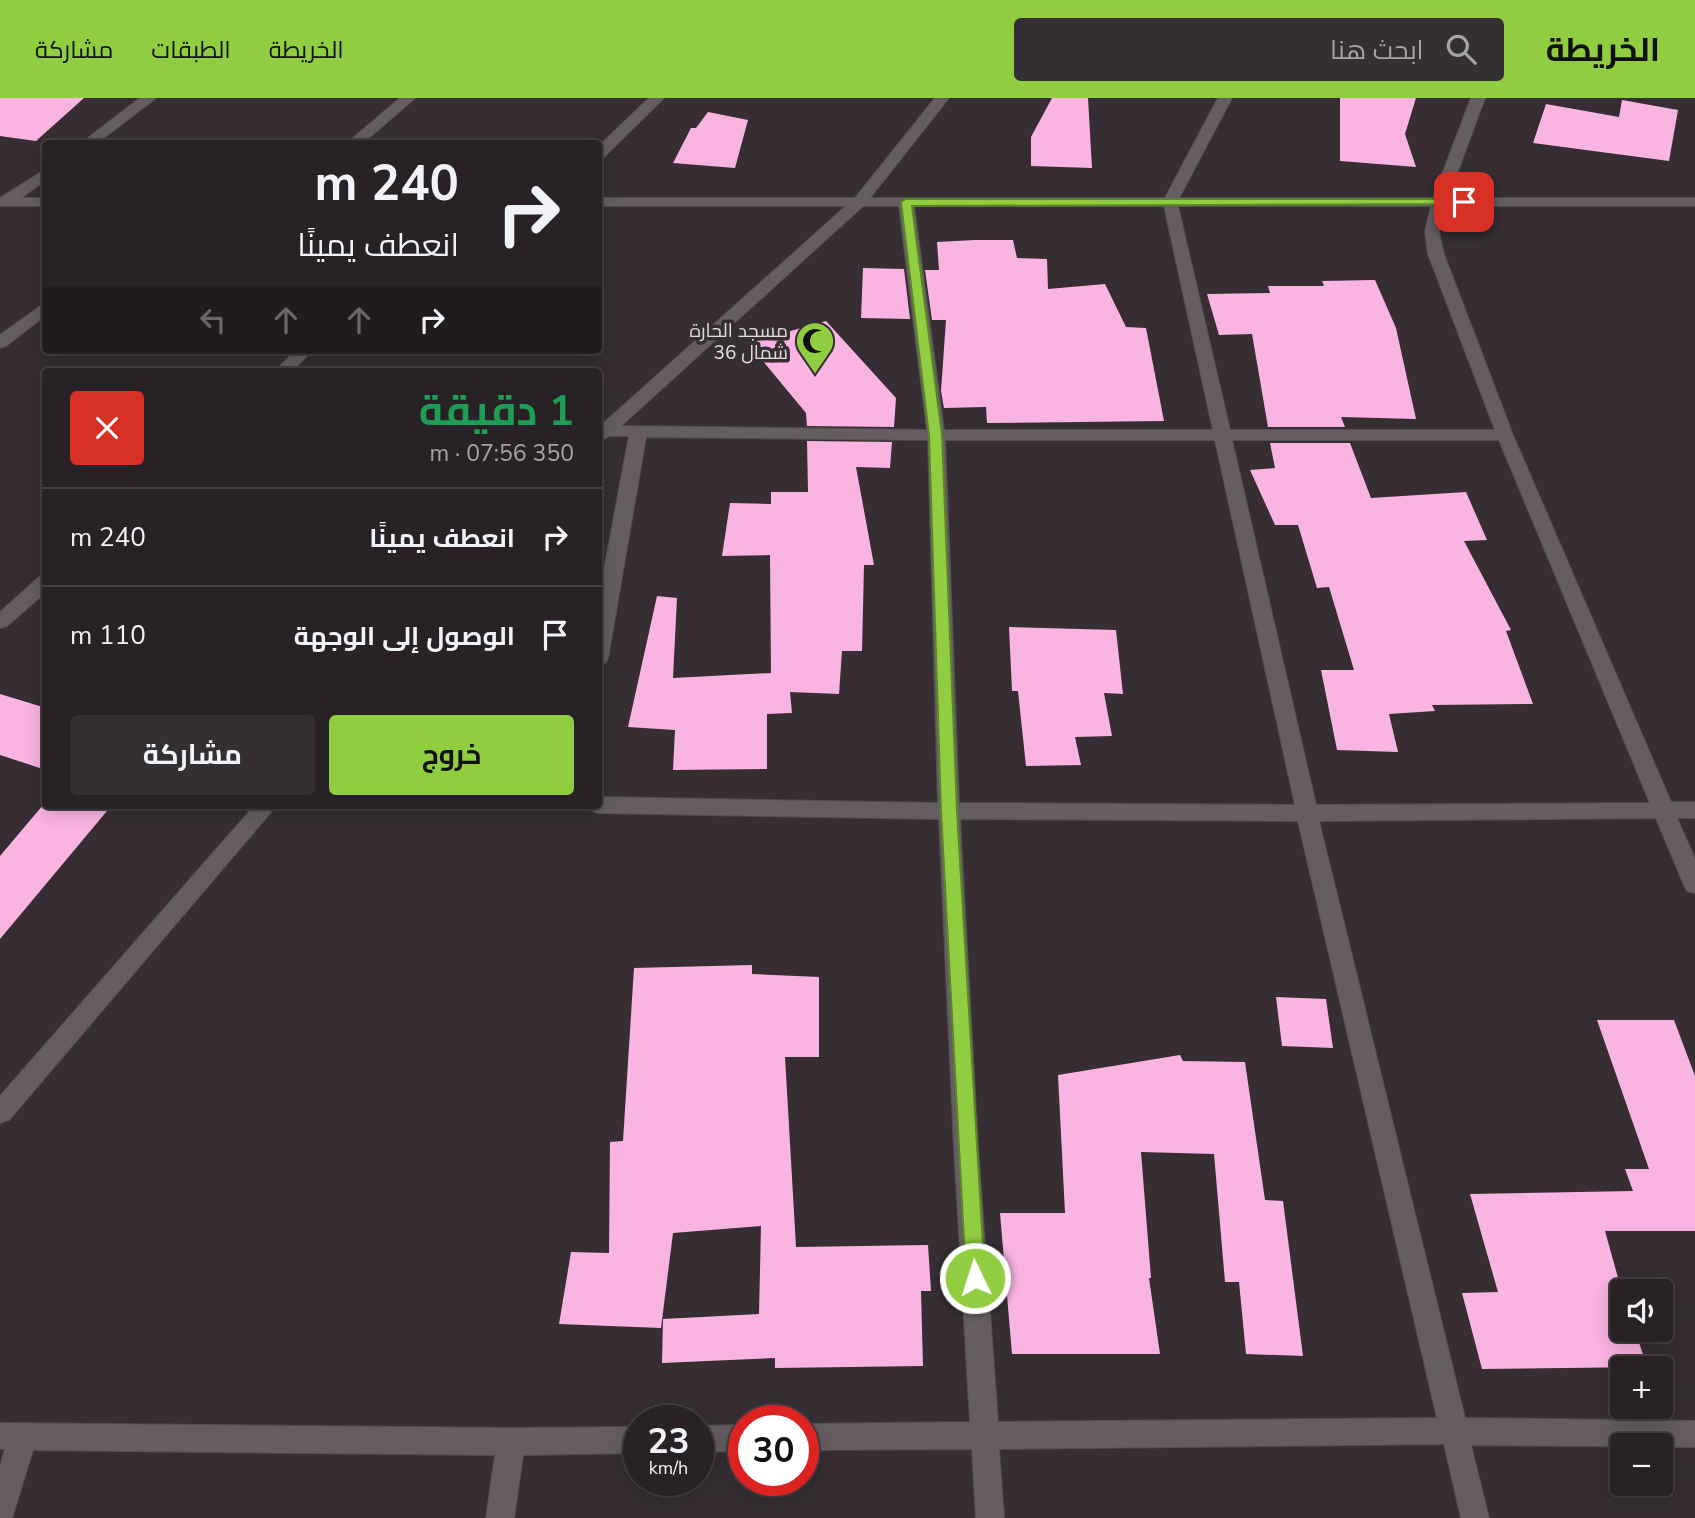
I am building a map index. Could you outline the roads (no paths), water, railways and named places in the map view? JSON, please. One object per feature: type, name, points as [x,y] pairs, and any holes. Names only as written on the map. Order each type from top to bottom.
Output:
[{"type":"street","points":[[92,140],[149,98]]},
{"type":"street","points":[[358,140],[408,98]]},
{"type":"street","points":[[602,151],[657,98]]},
{"type":"street","points":[[602,434],[859,203],[942,98]]},
{"type":"street","points":[[1225,98],[1170,202],[1307,813],[1475,1518]]},
{"type":"street","points":[[1478,98],[1438,202],[1432,232],[1436,254],[1505,435],[1695,885]]},
{"type":"street","points":[[3,202],[42,176]]},
{"type":"street","points":[[3,202],[42,202]]},
{"type":"street","points":[[602,202],[1695,202]]},
{"type":"street","points":[[906,202],[936,435],[949,811],[990,1518]]},
{"type":"street","points":[[0,343],[42,310]]},
{"type":"street","points":[[285,368],[301,354]]},
{"type":"street","points":[[602,635],[638,432]]},
{"type":"street","points":[[602,434],[1505,435]]},
{"type":"street","points":[[0,622],[42,585]]},
{"type":"street","points":[[602,805],[1307,813],[1695,810]]},
{"type":"street","points":[[0,1113],[264,809]]},
{"type":"street","points":[[819,1437],[1453,1431],[1695,1434]]},
{"type":"street","points":[[0,1512],[12,1436],[511,1442],[623,1440]]},
{"type":"street","points":[[500,1518],[511,1442]]},
{"type":"place","name":"مسجد الحارة 36 شمال","points":[[815,375]]}]
